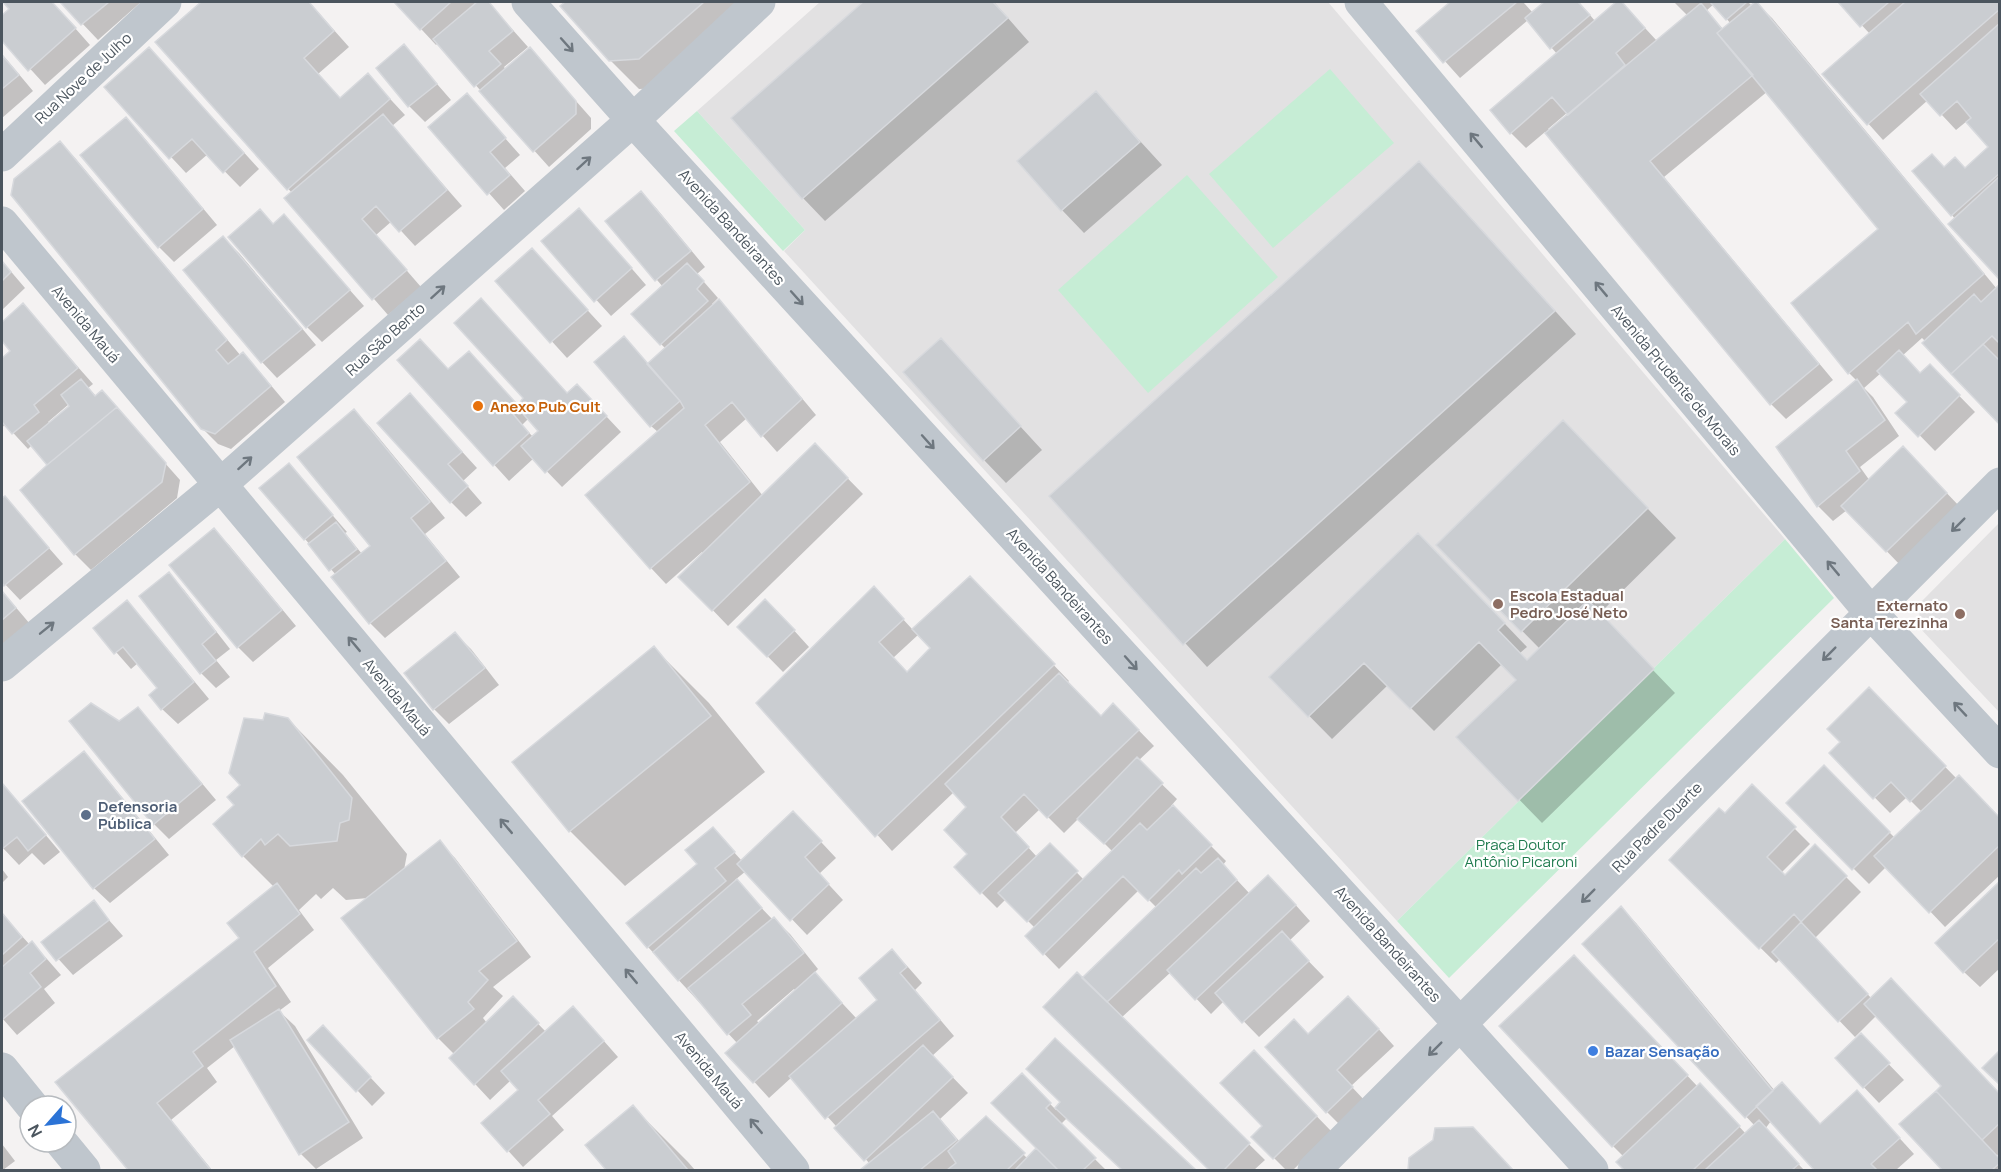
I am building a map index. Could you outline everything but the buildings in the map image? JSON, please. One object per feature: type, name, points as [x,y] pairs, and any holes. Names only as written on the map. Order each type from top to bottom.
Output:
[{"type":"street","name":"Rua Nove de Julho","points":[[2,155],[165,2]]},
{"type":"street","name":"Avenida Bandeirantes","points":[[528,2],[633,120],[1592,1170]]},
{"type":"street","name":"Rua São Bento","points":[[2,665],[220,485],[633,120],[759,2]]},
{"type":"street","name":"Avenida Prudente de Morais","points":[[1361,2],[1871,613],[2000,752]]},
{"type":"street","name":"Avenida Mauá","points":[[2,223],[793,1170]]},
{"type":"street","name":"Rua Padre Duarte","points":[[1314,1170],[2000,484]]},
{"type":"street","points":[[2,1069],[22,1094]]},
{"type":"street","points":[[71,1154],[84,1170]]},
{"type":"shaded area","points":[[820,2],[1328,2],[1785,539],[1397,921],[784,251],[805,230],[697,111]]},
{"type":"shaded area","name":"Externato Santa Terezinha","points":[[1999,523],[1999,712],[1918,626],[1921,602]]},
{"type":"green space","points":[[1330,69],[1394,143],[1273,248],[1209,174]]},
{"type":"green space","points":[[697,111],[805,230],[783,251],[674,131]]},
{"type":"green space","points":[[1187,175],[1278,277],[1148,393],[1058,290]]},
{"type":"green space","name":"Praça Doutor Antônio Picaroni","points":[[1785,539],[1834,598],[1449,978],[1397,921]]},
{"type":"place","name":"Anexo Pub Cult","points":[[478,406]]},
{"type":"place","name":"Escola Estadual Pedro José Neto","points":[[1498,604]]},
{"type":"place","name":"Externato Santa Terezinha","points":[[1960,614]]},
{"type":"place","name":"Defensoria Pública","points":[[86,815]]},
{"type":"place","name":"Bazar Sensação","points":[[1593,1051]]}]
